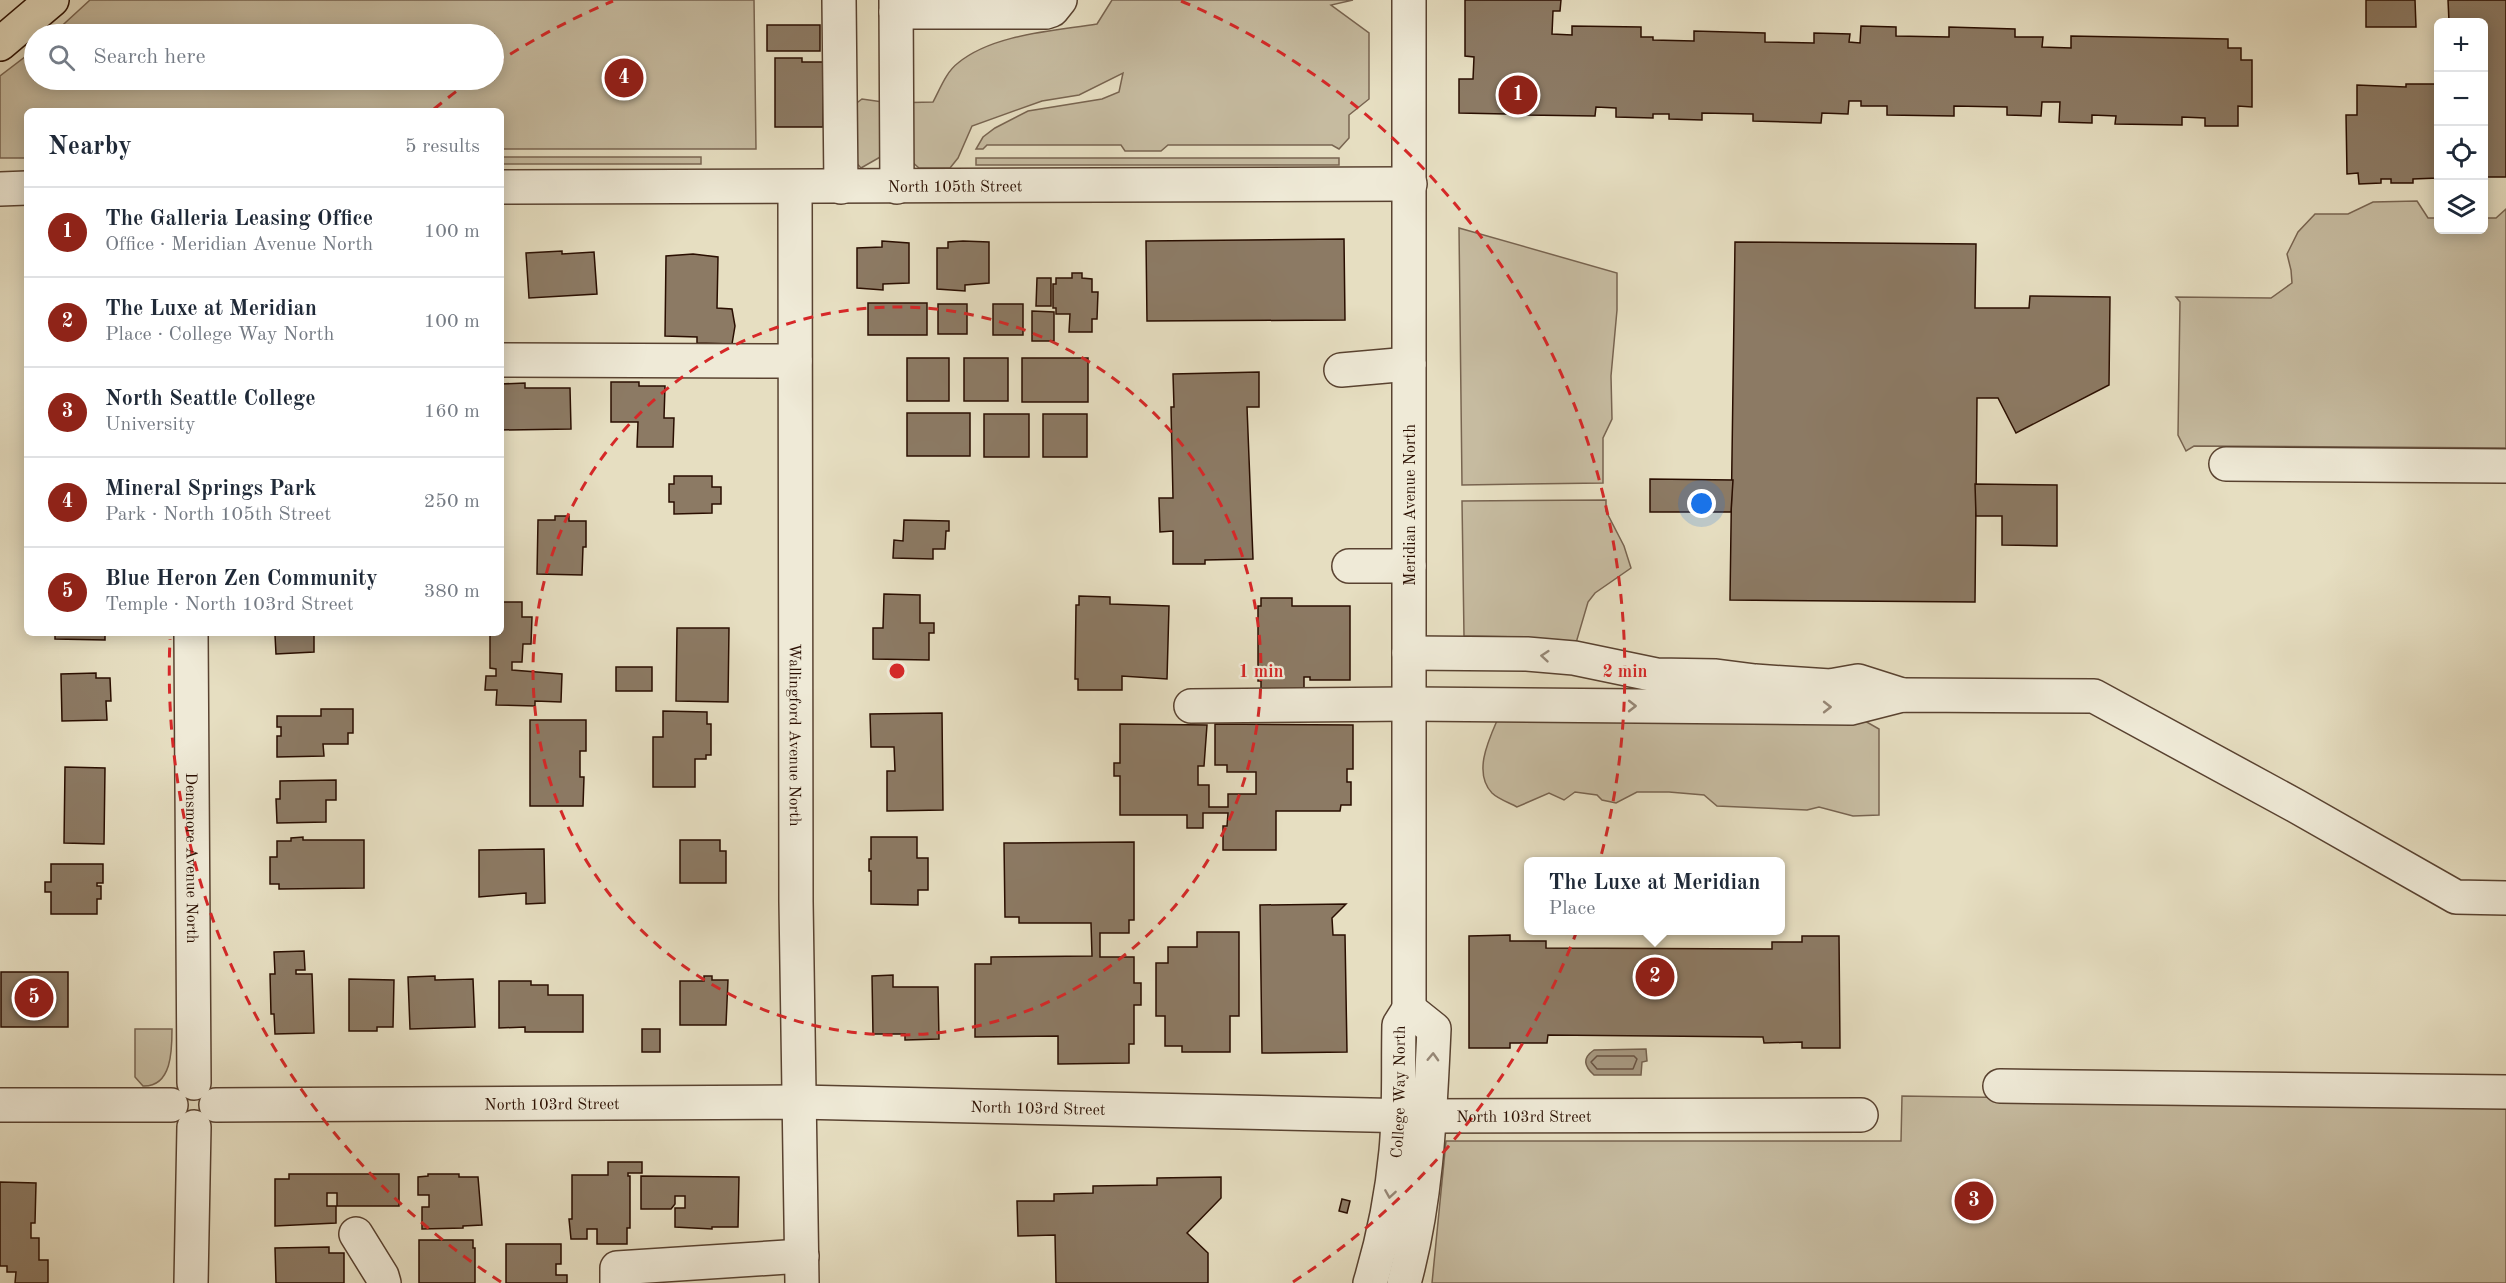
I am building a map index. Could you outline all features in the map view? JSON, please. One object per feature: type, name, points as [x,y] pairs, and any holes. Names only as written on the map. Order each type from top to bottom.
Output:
[{"type":"main road","points":[[0,44],[52,0]]},
{"type":"street","points":[[839,0],[841,187]]},
{"type":"street","points":[[897,187],[896,6],[984,6],[1046,12],[1060,0]]},
{"type":"street","name":"Meridian Avenue North","points":[[1409,0],[1409,1009]]},
{"type":"street","name":"North 105th Street","points":[[504,187],[1410,184]]},
{"type":"street","name":"Wallingford Avenue North","points":[[795,187],[796,902],[802,1269]]},
{"type":"street","points":[[0,189],[24,189]]},
{"type":"street","points":[[504,360],[795,361]]},
{"type":"street","points":[[1341,370],[1409,364]]},
{"type":"street","points":[[2226,464],[2506,466]]},
{"type":"street","points":[[1349,566],[1409,566]]},
{"type":"street","name":"Densmore Avenue North","points":[[191,636],[194,1105],[191,1283]]},
{"type":"street","points":[[1409,653],[1527,654],[1574,658],[1656,675],[1716,676],[1830,686],[1858,681],[1902,695]]},
{"type":"street","points":[[1191,706],[1409,704],[1851,708],[1902,695],[2094,696],[2296,806],[2456,897],[2506,898]]},
{"type":"street","name":"College Way North","points":[[1404,1283],[1416,1227],[1414,1116],[1399,1025],[1409,1009]]},
{"type":"street","points":[[2000,1086],[2506,1092]]},
{"type":"street","name":"North 103rd Street","points":[[0,1105],[799,1102],[1414,1116],[1861,1115]]},
{"type":"street","name":"College Way North","points":[[1370,1283],[1388,1208],[1396,1150],[1414,1116]]},
{"type":"street","points":[[356,1234],[384,1283]]},
{"type":"street","points":[[617,1283],[617,1268],[802,1269]]},
{"type":"shaded area","points":[[90,0],[754,0],[756,149],[504,149],[504,108],[24,108],[24,158],[0,158],[0,76],[24,58],[24,90],[504,90],[504,24],[64,24]]},
{"type":"shaded area","points":[[1112,0],[1353,0],[1331,5],[1369,33],[1369,99],[1349,115],[1349,138],[1339,149],[1332,145],[1168,145],[1161,151],[1125,151],[1121,145],[987,145],[983,149],[976,149],[983,137],[995,128],[1028,111],[1102,99],[1119,92],[1123,73],[1079,95],[1042,101],[972,126],[958,158],[950,168],[919,168],[896,148],[861,168],[838,142],[838,117],[862,99],[890,103],[933,102],[950,71],[972,53],[1024,35],[1097,24]]},
{"type":"shaded area","points":[[504,157],[701,157],[701,164],[504,164]]},
{"type":"shaded area","points":[[976,158],[1339,158],[1339,165],[976,165]]},
{"type":"shaded area","points":[[2417,201],[2428,218],[2434,218],[2434,234],[2488,234],[2488,218],[2496,218],[2506,209],[2506,448],[2194,446],[2186,451],[2178,435],[2180,302],[2176,297],[2271,298],[2292,283],[2287,254],[2298,232],[2315,214],[2348,214],[2373,202]]},
{"type":"shaded area","points":[[1459,228],[1617,273],[1617,310],[1611,376],[1612,419],[1603,438],[1603,483],[1462,485]]},
{"type":"shaded area","points":[[1606,500],[1606,511],[1624,546],[1631,568],[1595,593],[1588,602],[1576,643],[1524,637],[1464,636],[1462,501]]},
{"type":"shaded area","points":[[1499,716],[1865,721],[1879,729],[1879,815],[1853,816],[1819,807],[1807,810],[1717,806],[1704,795],[1669,792],[1637,792],[1616,803],[1602,800],[1597,795],[1575,792],[1564,800],[1549,793],[1517,807],[1492,793],[1483,775],[1485,754]]},
{"type":"shaded area","points":[[135,1029],[172,1029],[172,1047],[168,1066],[165,1074],[153,1085],[143,1086],[135,1077]]},
{"type":"shaded area","points":[[1902,1096],[2506,1105],[2506,1283],[1432,1283],[1446,1141],[1901,1141]]},
{"type":"water","points":[[1646,1049],[1647,1061],[1642,1062],[1641,1075],[1594,1075],[1586,1065],[1586,1059],[1594,1050]]},
{"type":"building","points":[[1465,0],[1561,0],[1560,11],[1553,11],[1552,34],[1572,35],[1572,26],[1641,27],[1641,37],[1653,37],[1653,40],[1694,41],[1694,31],[1765,33],[1765,42],[1814,43],[1814,33],[1850,34],[1849,42],[1860,43],[1861,26],[1896,27],[1896,36],[1949,37],[1949,27],[2015,29],[2015,37],[2043,37],[2042,47],[2071,48],[2071,36],[2228,39],[2228,48],[2241,48],[2241,60],[2252,60],[2252,107],[2238,106],[2238,126],[2205,126],[2205,118],[2182,117],[2182,125],[2115,124],[2116,116],[2092,115],[2092,123],[2059,122],[2060,102],[2042,102],[2041,116],[2007,115],[2007,107],[1954,106],[1954,116],[1887,115],[1887,106],[1861,106],[1861,101],[1849,101],[1848,114],[1822,113],[1821,123],[1753,121],[1753,114],[1702,113],[1702,120],[1669,119],[1669,114],[1653,114],[1653,118],[1616,117],[1616,108],[1596,107],[1595,116],[1526,115],[1526,107],[1506,107],[1506,114],[1459,113],[1459,79],[1473,79],[1474,57],[1465,56]]},
{"type":"building","points":[[2366,0],[2415,0],[2416,27],[2366,27]]},
{"type":"building","points":[[2448,0],[2506,0],[2506,177],[2488,177],[2488,18],[2449,18]]},
{"type":"building","points":[[767,25],[820,25],[820,51],[767,51]]},
{"type":"building","points":[[775,58],[802,58],[802,62],[823,62],[823,127],[775,127]]},
{"type":"building","points":[[2406,84],[2434,84],[2434,178],[2413,179],[2413,183],[2391,183],[2391,179],[2381,179],[2381,183],[2359,184],[2358,173],[2347,174],[2346,115],[2357,115],[2357,85],[2406,87]]},
{"type":"building","points":[[1344,239],[1345,320],[1147,321],[1146,241]]},
{"type":"building","points":[[882,241],[909,243],[909,283],[883,284],[883,290],[857,288],[857,248],[882,247]]},
{"type":"building","points":[[948,242],[989,242],[989,283],[965,285],[965,291],[937,289],[937,248],[948,248]]},
{"type":"building","points":[[1735,242],[1976,244],[1975,308],[2029,308],[2030,296],[2110,297],[2109,385],[2016,433],[1998,398],[1977,398],[1975,602],[1730,600]]},
{"type":"building","points":[[562,251],[562,254],[594,252],[597,294],[529,298],[526,253]]},
{"type":"building","points":[[693,254],[718,257],[717,308],[732,309],[735,326],[732,344],[697,343],[697,337],[665,336],[666,256]]},
{"type":"building","points":[[1072,273],[1082,273],[1082,278],[1092,279],[1092,292],[1098,292],[1097,319],[1092,319],[1092,332],[1069,332],[1070,314],[1056,314],[1056,308],[1053,308],[1053,284],[1056,284],[1056,278],[1072,278]]},
{"type":"building","points":[[1037,278],[1051,278],[1051,306],[1036,306]]},
{"type":"building","points":[[868,303],[927,303],[927,335],[868,335]]},
{"type":"building","points":[[938,304],[967,304],[967,334],[938,334]]},
{"type":"building","points":[[993,304],[1023,304],[1023,335],[993,335]]},
{"type":"building","points":[[1032,311],[1054,312],[1054,341],[1032,341]]},
{"type":"building","points":[[907,358],[949,358],[949,401],[907,401]]},
{"type":"building","points":[[964,358],[1008,358],[1008,401],[964,401]]},
{"type":"building","points":[[1022,358],[1088,358],[1088,402],[1022,402]]},
{"type":"building","points":[[1259,372],[1259,407],[1247,407],[1253,559],[1205,560],[1205,564],[1173,564],[1173,531],[1160,532],[1159,498],[1173,498],[1171,407],[1174,407],[1173,374]]},
{"type":"building","points":[[611,382],[639,382],[639,386],[665,386],[664,418],[674,418],[673,447],[637,447],[638,422],[611,422]]},
{"type":"building","points":[[525,383],[525,388],[570,388],[571,429],[504,430],[504,384]]},
{"type":"building","points":[[907,413],[970,413],[970,456],[907,456]]},
{"type":"building","points":[[984,414],[1029,414],[1029,457],[984,457]]},
{"type":"building","points":[[1043,414],[1087,414],[1087,457],[1043,457]]},
{"type":"building","points":[[674,476],[712,476],[712,487],[721,487],[721,504],[712,504],[712,513],[674,514],[674,502],[669,502],[669,484],[674,484]]},
{"type":"building","points":[[1650,479],[1733,480],[1731,512],[1650,512]]},
{"type":"building","points":[[1975,484],[2057,485],[2057,546],[2002,545],[2002,516],[1976,516]]},
{"type":"building","points":[[555,516],[569,516],[569,521],[586,521],[586,547],[583,547],[582,575],[537,574],[538,520],[555,520]]},
{"type":"building","points":[[904,520],[949,521],[945,549],[933,549],[933,559],[893,558],[894,540],[903,541]]},
{"type":"building","points":[[884,594],[920,595],[920,623],[934,623],[934,633],[929,633],[929,660],[873,659],[873,628],[883,628]]},
{"type":"building","points":[[1079,596],[1110,597],[1110,604],[1169,606],[1167,679],[1122,676],[1122,690],[1078,690],[1078,679],[1075,679],[1076,605],[1079,605]]},
{"type":"building","points":[[1261,598],[1292,598],[1292,606],[1350,606],[1350,680],[1310,680],[1310,677],[1304,677],[1304,692],[1261,692],[1261,681],[1258,681],[1258,606],[1261,606]]},
{"type":"building","points":[[504,602],[522,602],[522,617],[532,617],[531,644],[523,644],[522,662],[512,662],[512,670],[562,674],[561,702],[535,701],[535,706],[496,705],[497,690],[485,690],[486,676],[496,676],[496,669],[490,668],[490,636],[504,636]]},
{"type":"building","points":[[677,628],[729,628],[728,702],[676,701]]},
{"type":"building","points":[[55,636],[105,636],[105,640],[55,639]]},
{"type":"building","points":[[275,636],[314,636],[314,652],[276,654]]},
{"type":"building","points":[[616,667],[652,667],[652,691],[616,691]]},
{"type":"building","points":[[96,673],[96,678],[110,678],[111,701],[106,701],[107,720],[62,721],[61,674]]},
{"type":"building","points":[[321,709],[353,709],[353,733],[348,733],[348,744],[323,744],[324,756],[277,757],[277,736],[281,736],[281,727],[277,727],[277,716],[321,716]]},
{"type":"building","points":[[663,711],[707,712],[707,724],[711,724],[711,755],[706,755],[706,759],[695,759],[695,787],[653,787],[653,737],[663,737]]},
{"type":"building","points":[[942,713],[943,810],[887,811],[887,771],[895,771],[894,747],[871,747],[870,714]]},
{"type":"building","points":[[530,720],[586,720],[586,751],[580,751],[580,777],[584,777],[583,806],[530,806]]},
{"type":"building","points":[[1120,724],[1207,725],[1204,766],[1198,766],[1198,785],[1209,785],[1209,807],[1228,807],[1228,794],[1256,794],[1256,772],[1227,772],[1227,765],[1215,765],[1215,724],[1353,725],[1353,769],[1347,769],[1347,782],[1351,782],[1351,805],[1341,805],[1340,811],[1276,811],[1276,850],[1223,850],[1223,826],[1227,826],[1228,813],[1203,813],[1203,828],[1187,828],[1187,815],[1120,815],[1120,776],[1114,776],[1114,763],[1120,763]]},
{"type":"building","points":[[65,767],[105,768],[104,844],[64,843]]},
{"type":"building","points":[[336,780],[336,800],[326,800],[326,822],[277,823],[276,799],[280,799],[280,781]]},
{"type":"building","points":[[303,837],[303,840],[364,840],[364,888],[279,889],[279,884],[270,884],[270,857],[277,857],[277,841],[291,841],[291,838]]},
{"type":"building","points":[[871,837],[917,837],[917,858],[928,858],[928,890],[918,890],[918,905],[871,904],[869,859],[871,859]]},
{"type":"building","points":[[680,840],[720,840],[720,851],[726,851],[726,883],[680,883]]},
{"type":"building","points":[[1134,842],[1134,920],[1129,920],[1129,933],[1100,933],[1100,957],[1134,957],[1134,983],[1141,983],[1141,1005],[1134,1005],[1134,1044],[1129,1044],[1129,1063],[1058,1064],[1058,1036],[975,1037],[975,964],[991,964],[991,957],[1092,956],[1091,923],[1019,923],[1019,917],[1005,917],[1004,843]]},
{"type":"building","points":[[544,849],[545,903],[526,904],[526,893],[479,897],[479,850]]},
{"type":"building","points":[[51,864],[103,864],[103,883],[97,883],[97,886],[101,886],[101,899],[97,899],[97,914],[51,914],[51,892],[45,892],[45,882],[51,882]]},
{"type":"building","points":[[1346,904],[1332,918],[1333,935],[1345,935],[1347,1052],[1262,1053],[1260,905]]},
{"type":"building","points":[[1197,932],[1239,932],[1239,1016],[1230,1016],[1230,1052],[1182,1052],[1182,1046],[1165,1046],[1165,1016],[1156,1016],[1156,963],[1168,963],[1168,947],[1197,947]]},
{"type":"building","points":[[1510,935],[1510,941],[1546,941],[1546,948],[1772,949],[1772,942],[1802,942],[1802,936],[1839,936],[1840,1048],[1802,1048],[1802,1042],[1764,1043],[1763,1037],[1548,1035],[1547,1043],[1510,1043],[1510,1048],[1469,1048],[1469,936]]},
{"type":"building","points":[[304,951],[305,970],[296,970],[296,974],[312,974],[314,1033],[275,1034],[274,1014],[271,1014],[270,974],[275,974],[274,952]]},
{"type":"building","points":[[1,972],[68,972],[68,1027],[1,1027]]},
{"type":"building","points":[[893,975],[893,987],[938,987],[939,1039],[905,1040],[905,1034],[873,1034],[872,976]]},
{"type":"building","points":[[435,976],[435,980],[473,979],[475,1027],[410,1029],[408,977]]},
{"type":"building","points":[[704,976],[712,976],[712,980],[728,980],[726,1025],[680,1025],[680,981],[704,981]]},
{"type":"building","points":[[349,979],[394,980],[393,1027],[377,1027],[377,1031],[349,1031]]},
{"type":"building","points":[[499,981],[531,981],[531,985],[548,985],[548,995],[583,995],[583,1032],[525,1032],[525,1027],[499,1028]]},
{"type":"building","points":[[642,1029],[660,1029],[660,1052],[642,1052]]},
{"type":"building","points":[[608,1162],[642,1162],[642,1173],[628,1173],[630,1176],[630,1228],[627,1228],[627,1244],[597,1244],[597,1229],[587,1229],[587,1239],[571,1239],[569,1219],[572,1219],[572,1175],[608,1175]]},
{"type":"building","points":[[289,1174],[399,1174],[399,1206],[337,1206],[337,1193],[327,1193],[327,1206],[336,1206],[336,1223],[275,1226],[275,1179],[289,1179]]},
{"type":"building","points":[[428,1174],[459,1174],[459,1177],[478,1177],[482,1225],[422,1229],[422,1207],[429,1207],[429,1195],[418,1195],[418,1177],[428,1176]]},
{"type":"building","points":[[641,1176],[739,1177],[738,1227],[712,1227],[712,1229],[675,1227],[675,1208],[685,1208],[685,1196],[675,1196],[675,1204],[671,1209],[641,1209]]},
{"type":"building","points":[[1221,1177],[1221,1198],[1187,1233],[1208,1253],[1208,1283],[1056,1283],[1055,1235],[1018,1236],[1017,1201],[1054,1201],[1054,1194],[1093,1193],[1093,1186],[1157,1185],[1157,1178]]},
{"type":"building","points":[[0,1182],[36,1183],[35,1223],[31,1223],[31,1238],[39,1238],[39,1260],[48,1260],[48,1283],[15,1283],[16,1272],[7,1272],[7,1266],[0,1266]]},
{"type":"building","points":[[1342,1199],[1350,1201],[1347,1213],[1339,1211]]},
{"type":"building","points":[[419,1240],[473,1240],[475,1283],[419,1283]]},
{"type":"building","points":[[506,1244],[561,1244],[561,1264],[556,1264],[556,1275],[567,1275],[567,1283],[506,1283]]},
{"type":"building","points":[[329,1247],[329,1253],[344,1253],[344,1283],[276,1283],[275,1248]]},
{"type":"place","name":"Mineral Springs Park","points":[[624,78]]},
{"type":"place","name":"The Galleria Leasing Office","points":[[1518,95]]},
{"type":"place","name":"The Luxe at Meridian","points":[[1655,977]]},
{"type":"place","name":"Blue Heron Zen Community","points":[[34,998]]},
{"type":"place","name":"North Seattle College","points":[[1974,1201]]}]
